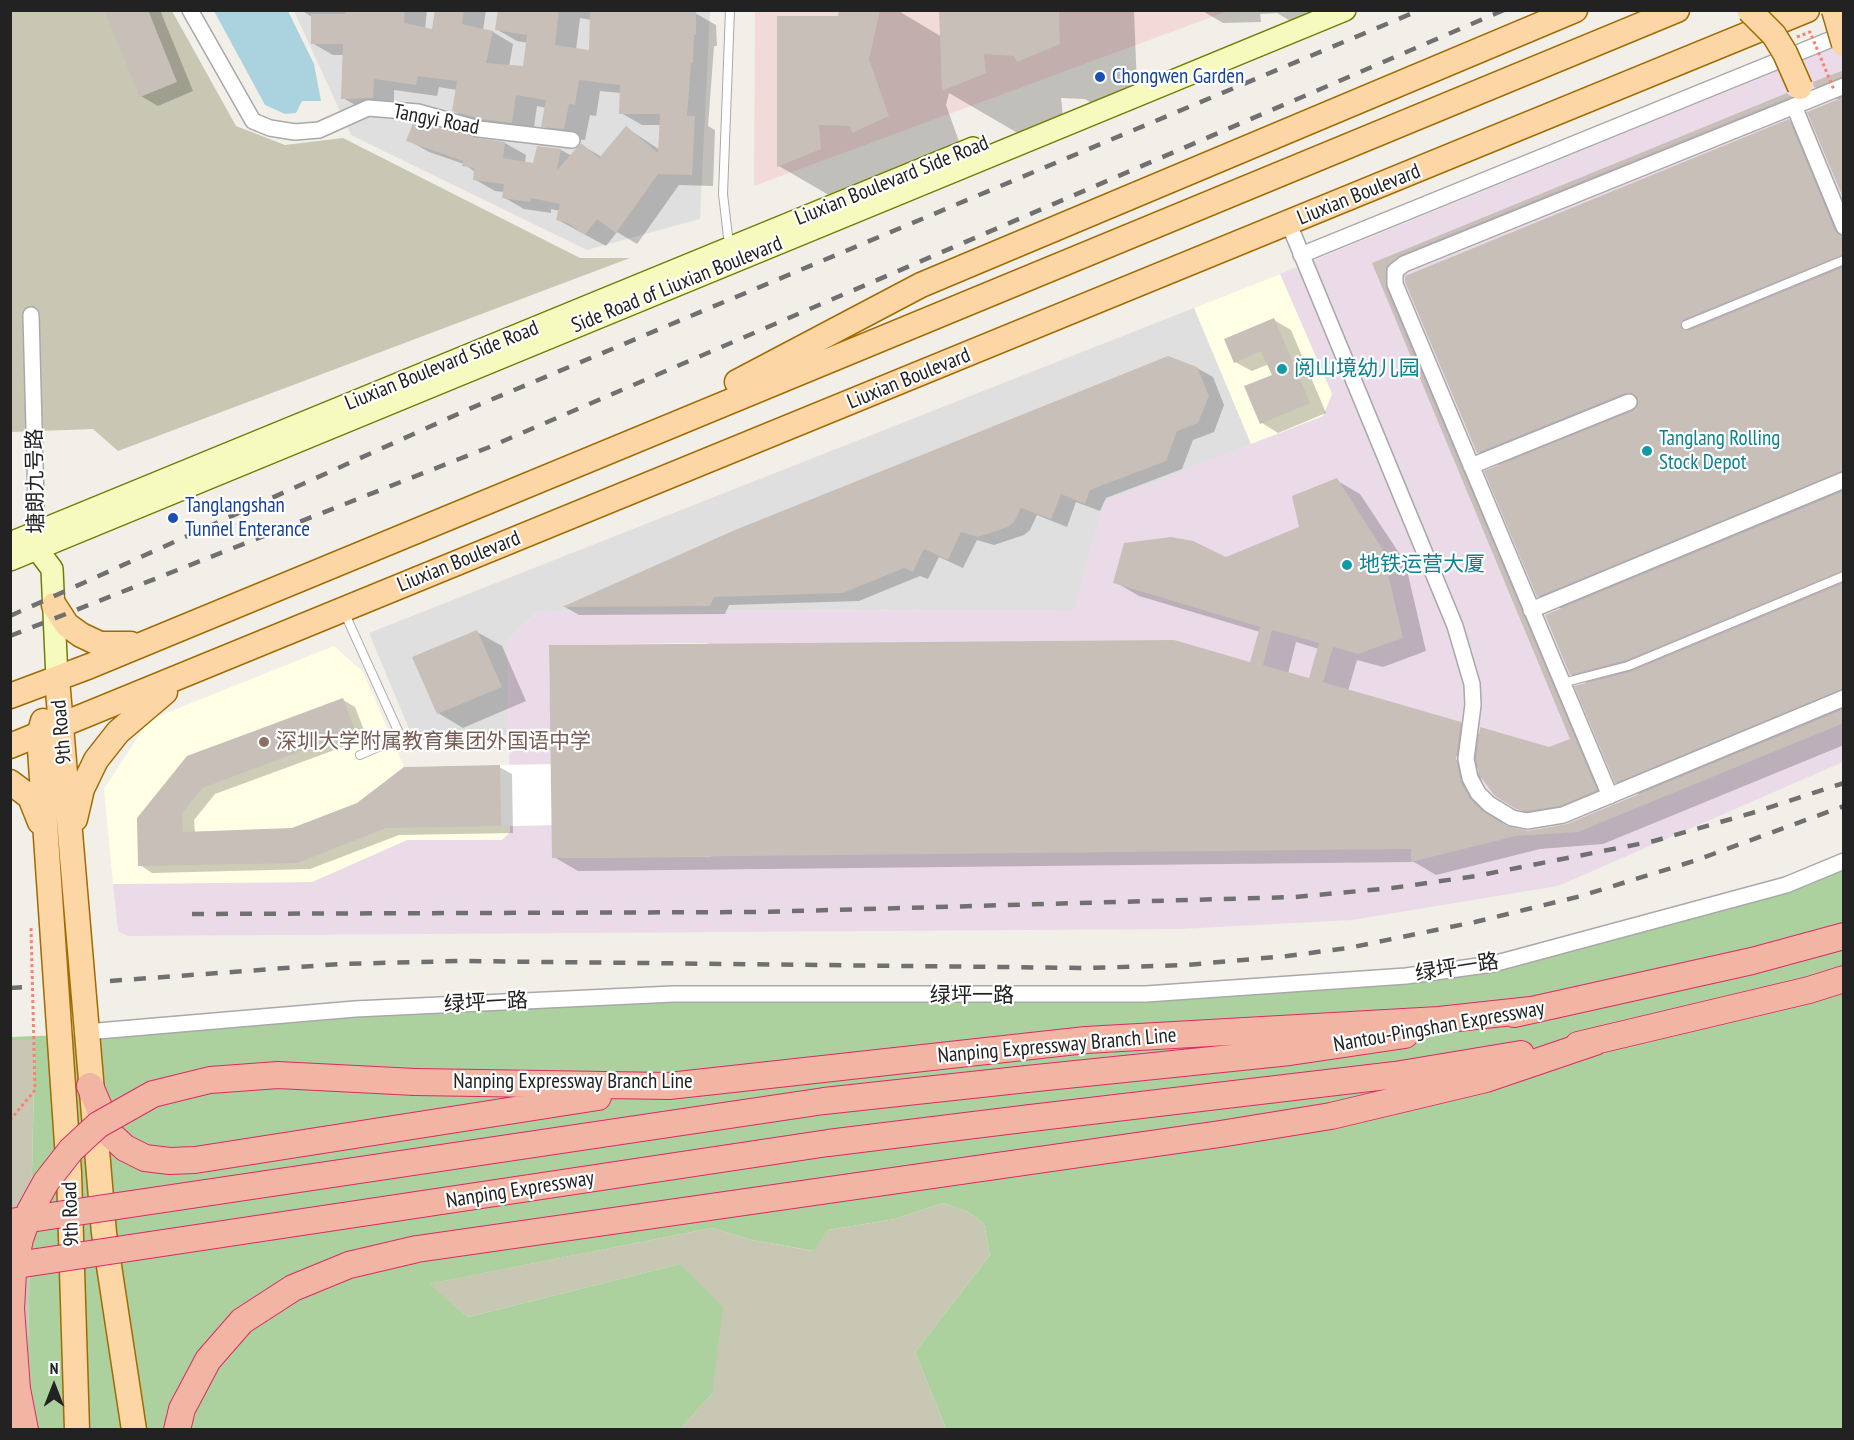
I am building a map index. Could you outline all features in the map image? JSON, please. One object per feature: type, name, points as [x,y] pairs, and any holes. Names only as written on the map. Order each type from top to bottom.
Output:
[{"type":"highway","name":"Nantou-Pingshan Expressway","points":[[1027,1078],[1368,1042],[1531,1010],[1752,961],[1844,936]]},
{"type":"highway","name":"Nantou-Pingshan Expressway","points":[[1031,1119],[1395,1075],[1595,1042],[1844,980]]},
{"type":"highway","name":"Nanping Expressway Branch Line","points":[[25,1430],[17,1389],[11,1309],[13,1272],[20,1239],[30,1211],[46,1182],[71,1150],[99,1125],[153,1094],[210,1080],[278,1075],[415,1082],[669,1086],[1086,1040],[1439,1020],[1531,1010]]},
{"type":"highway","points":[[177,1430],[182,1409],[208,1360],[242,1320],[292,1288],[349,1265],[417,1249],[1220,1134],[1331,1116],[1486,1079],[1595,1042]]},
{"type":"highway","name":"Nanping Expressway","points":[[10,1222],[824,1101],[1027,1078]]},
{"type":"highway","points":[[90,1086],[111,1135],[125,1148],[145,1158],[170,1161],[195,1160],[669,1086]]},
{"type":"highway","name":"Nanping Expressway","points":[[10,1266],[817,1145],[1031,1119]]},
{"type":"main road","name":"Liuxian Boulevard Side Road","points":[[731,255],[1306,10]]},
{"type":"main road","name":"Side Road of Liuxian Boulevard","points":[[10,561],[37,541],[731,255],[1345,10]]},
{"type":"main road","points":[[612,448],[871,310],[1035,235],[1575,10]]},
{"type":"main road","points":[[10,696],[145,643],[612,448],[1677,10]]},
{"type":"main road","points":[[1749,10],[1774,36],[1785,53],[1800,98]]},
{"type":"main road","name":"Liuxian Boulevard","points":[[10,746],[1807,10]]},
{"type":"main road","points":[[1834,10],[1844,44]]},
{"type":"main road","points":[[10,543],[37,541]]},
{"type":"main road","name":"塘朗九号路","points":[[37,541],[52,569],[57,679]]},
{"type":"main road","points":[[54,605],[67,625],[100,644],[121,646],[145,643]]},
{"type":"main road","points":[[72,851],[75,816],[82,789],[96,760],[118,732],[142,709],[172,687],[215,662]]},
{"type":"main road","name":"9th Road","points":[[57,679],[63,724],[90,1086],[104,1233],[134,1430]]},
{"type":"main road","name":"9th Road","points":[[57,679],[39,735],[69,1173],[77,1430]]},
{"type":"main road","points":[[10,782],[30,797],[39,817],[47,850]]},
{"type":"street","name":"Tangyi Road","points":[[190,10],[253,121],[270,128],[295,132],[320,130],[368,108],[418,112],[479,129],[572,140]]},
{"type":"street","points":[[1301,255],[1844,34]]},
{"type":"street","points":[[1610,796],[1395,284],[1395,271],[1404,264],[1800,98],[1839,88]]},
{"type":"street","points":[[1800,98],[1844,227]]},
{"type":"street","points":[[1289,224],[1443,597],[1468,666],[1473,705],[1466,759],[1470,778],[1478,793],[1500,812],[1527,820],[1547,819],[1610,796],[1844,698]]},
{"type":"street","name":"塘朗九号路","points":[[31,315],[37,541]]},
{"type":"street","points":[[1471,465],[1629,402]]},
{"type":"street","points":[[1531,610],[1844,480]]},
{"type":"street","name":"绿坪一路","points":[[86,1032],[354,1009],[661,995],[1146,994],[1406,976],[1493,964],[1786,885],[1844,861]]},
{"type":"lane","points":[[730,10],[723,194],[731,255]]},
{"type":"lane","points":[[1686,325],[1844,260]]},
{"type":"lane","points":[[1562,683],[1628,666],[1844,576]]},
{"type":"lane","points":[[343,609],[404,744],[496,743]]},
{"type":"lane","points":[[360,755],[401,737]]},
{"type":"path","points":[[1792,38],[1809,32],[1839,88]]},
{"type":"path","points":[[10,1120],[35,1090],[30,917]]},
{"type":"shaded area","points":[[10,11],[172,11],[236,126],[285,145],[343,138],[580,258],[630,258],[118,451],[93,429],[11,432]]},
{"type":"shaded area","points":[[294,11],[710,11],[700,219],[587,250],[351,135]]},
{"type":"shaded area","points":[[755,11],[1228,11],[754,186]]},
{"type":"shaded area","name":"Tanglang Rolling Stock Depot","points":[[1843,44],[1843,762],[1558,886],[1352,920],[1181,929],[128,936],[118,931],[113,884],[312,882],[407,840],[502,840],[510,831],[508,640],[538,611],[1075,610],[1103,502],[1323,416],[1332,394],[1280,274]]},
{"type":"shaded area","points":[[1280,274],[1323,416],[1104,502],[1075,610],[538,611],[508,640],[509,735],[412,736],[369,633]]},
{"type":"shaded area","points":[[1280,274],[1332,394],[1323,416],[1251,444],[1194,308]]},
{"type":"shaded area","name":"深圳大学附属教育集团外国语中学","points":[[708,643],[711,857],[552,858],[552,825],[510,826],[510,832],[502,840],[407,840],[312,882],[113,884],[104,789],[149,720],[334,646],[363,672],[404,767],[551,764],[549,645]]},
{"type":"shaded area","points":[[35,1039],[26,1429],[11,1430],[11,1040]]},
{"type":"shaded area","points":[[943,1203],[968,1212],[984,1224],[990,1255],[915,1352],[946,1429],[680,1429],[712,1394],[679,1264],[468,1317],[428,1284],[712,1228],[752,1240],[813,1251],[828,1230],[895,1219]]},
{"type":"green space","points":[[1843,866],[1843,1429],[946,1429],[915,1352],[990,1255],[984,1224],[968,1212],[943,1203],[895,1219],[828,1230],[814,1251],[752,1240],[712,1228],[429,1284],[468,1317],[679,1264],[723,1307],[712,1394],[680,1429],[26,1429],[35,1040],[11,1040],[11,1037],[355,1016],[673,1001],[1407,979]]},
{"type":"water","points":[[214,11],[288,11],[314,64],[321,101],[302,101],[296,113],[285,114],[265,105]]},
{"type":"pier","points":[[500,765],[551,765],[552,825],[501,826]]},
{"type":"building","points":[[104,10],[148,10],[177,82],[140,97]]},
{"type":"building","points":[[345,10],[405,10],[404,23],[432,29],[435,10],[464,10],[462,24],[493,31],[486,63],[523,66],[527,35],[495,30],[498,10],[559,10],[555,45],[589,50],[590,10],[696,11],[696,35],[694,35],[687,116],[695,116],[692,175],[658,174],[616,233],[597,219],[585,235],[568,223],[556,220],[560,204],[531,198],[530,202],[502,198],[504,184],[473,180],[474,168],[462,166],[463,161],[406,141],[414,121],[477,138],[505,142],[503,158],[533,163],[537,146],[561,149],[557,170],[581,143],[599,158],[626,126],[658,153],[660,114],[619,114],[620,85],[579,80],[575,105],[569,104],[564,129],[541,127],[546,100],[516,95],[512,123],[481,119],[452,111],[457,81],[418,76],[416,85],[374,79],[373,98],[341,99],[343,44],[311,44],[311,14],[345,14]]},
{"type":"building","points":[[839,10],[880,10],[869,59],[889,116],[852,133],[850,126],[819,125],[821,149],[777,167],[777,16],[838,16]]},
{"type":"building","points":[[939,10],[1059,10],[1060,44],[1017,62],[1014,56],[984,54],[986,73],[942,91]]},
{"type":"building","points":[[1844,70],[1844,76],[1814,88],[1813,82]]},
{"type":"building","points":[[1787,93],[1790,97],[1400,255],[1386,267],[1386,288],[1597,790],[1560,806],[1527,811],[1516,809],[1495,796],[1479,775],[1476,759],[1480,727],[1549,747],[1570,739],[1372,263]]},
{"type":"building","points":[[1844,97],[1844,200],[1807,112]]},
{"type":"building","points":[[1789,119],[1835,231],[1844,237],[1844,254],[1684,319],[1680,327],[1688,331],[1844,267],[1844,470],[1537,597],[1484,471],[1633,411],[1638,404],[1638,398],[1631,393],[1625,393],[1477,453],[1405,282],[1405,276]]},
{"type":"building","name":"阅山境幼儿园","points":[[1274,318],[1310,403],[1260,424],[1244,386],[1272,375],[1261,351],[1234,363],[1224,339]]},
{"type":"building","points":[[1168,356],[1197,367],[1209,396],[1198,423],[1177,431],[1166,461],[1090,490],[1085,504],[1061,494],[1051,519],[1021,508],[1014,522],[1008,527],[978,537],[961,532],[948,560],[924,549],[913,572],[904,568],[843,593],[714,597],[710,606],[562,607],[735,530]]},
{"type":"building","points":[[1337,478],[1382,548],[1403,638],[1358,654],[1333,647],[1323,682],[1461,722],[1456,758],[1461,783],[1471,800],[1482,811],[1507,826],[1528,831],[1567,824],[1844,709],[1844,723],[1578,832],[1516,836],[1411,862],[1411,849],[552,858],[549,645],[1174,640],[1250,662],[1260,627],[1113,583],[1124,543],[1171,537],[1193,541],[1226,557],[1299,527],[1292,496]],"holes":[[[1272,630],[1319,643],[1309,678],[1263,665]]]},
{"type":"building","points":[[1844,491],[1844,570],[1626,660],[1570,675],[1545,615]]},
{"type":"building","points":[[1844,583],[1844,688],[1615,783],[1574,686],[1630,672]]},
{"type":"building","points":[[477,630],[502,687],[437,714],[412,657]]},
{"type":"building","points":[[343,698],[355,731],[202,788],[182,813],[183,832],[292,828],[357,803],[404,767],[500,765],[501,826],[386,828],[297,863],[138,866],[137,818],[187,756]]},
{"type":"railway","points":[[10,616],[469,409],[1420,10]]},
{"type":"railway","points":[[10,636],[487,448],[1504,10]]},
{"type":"railway","points":[[192,914],[759,912],[1295,897],[1392,888],[1476,876],[1654,841],[1752,813],[1844,783]]},
{"type":"railway","points":[[110,981],[340,964],[460,961],[1089,968],[1186,965],[1287,956],[1348,948],[1475,922],[1581,896],[1694,861],[1844,806]]},
{"type":"railway","points":[[10,988],[26,987]]},
{"type":"place","name":"Chongwen Garden","points":[[1100,77]]},
{"type":"place","name":"阅山境幼儿园","points":[[1282,369]]},
{"type":"place","name":"Tanglang Rolling Stock Depot","points":[[1647,451]]},
{"type":"place","name":"Tanglangshan Tunnel Enterance","points":[[173,518]]},
{"type":"place","name":"地铁运营大厦","points":[[1347,565]]},
{"type":"place","name":"深圳大学附属教育集团外国语中学","points":[[264,742]]}]
